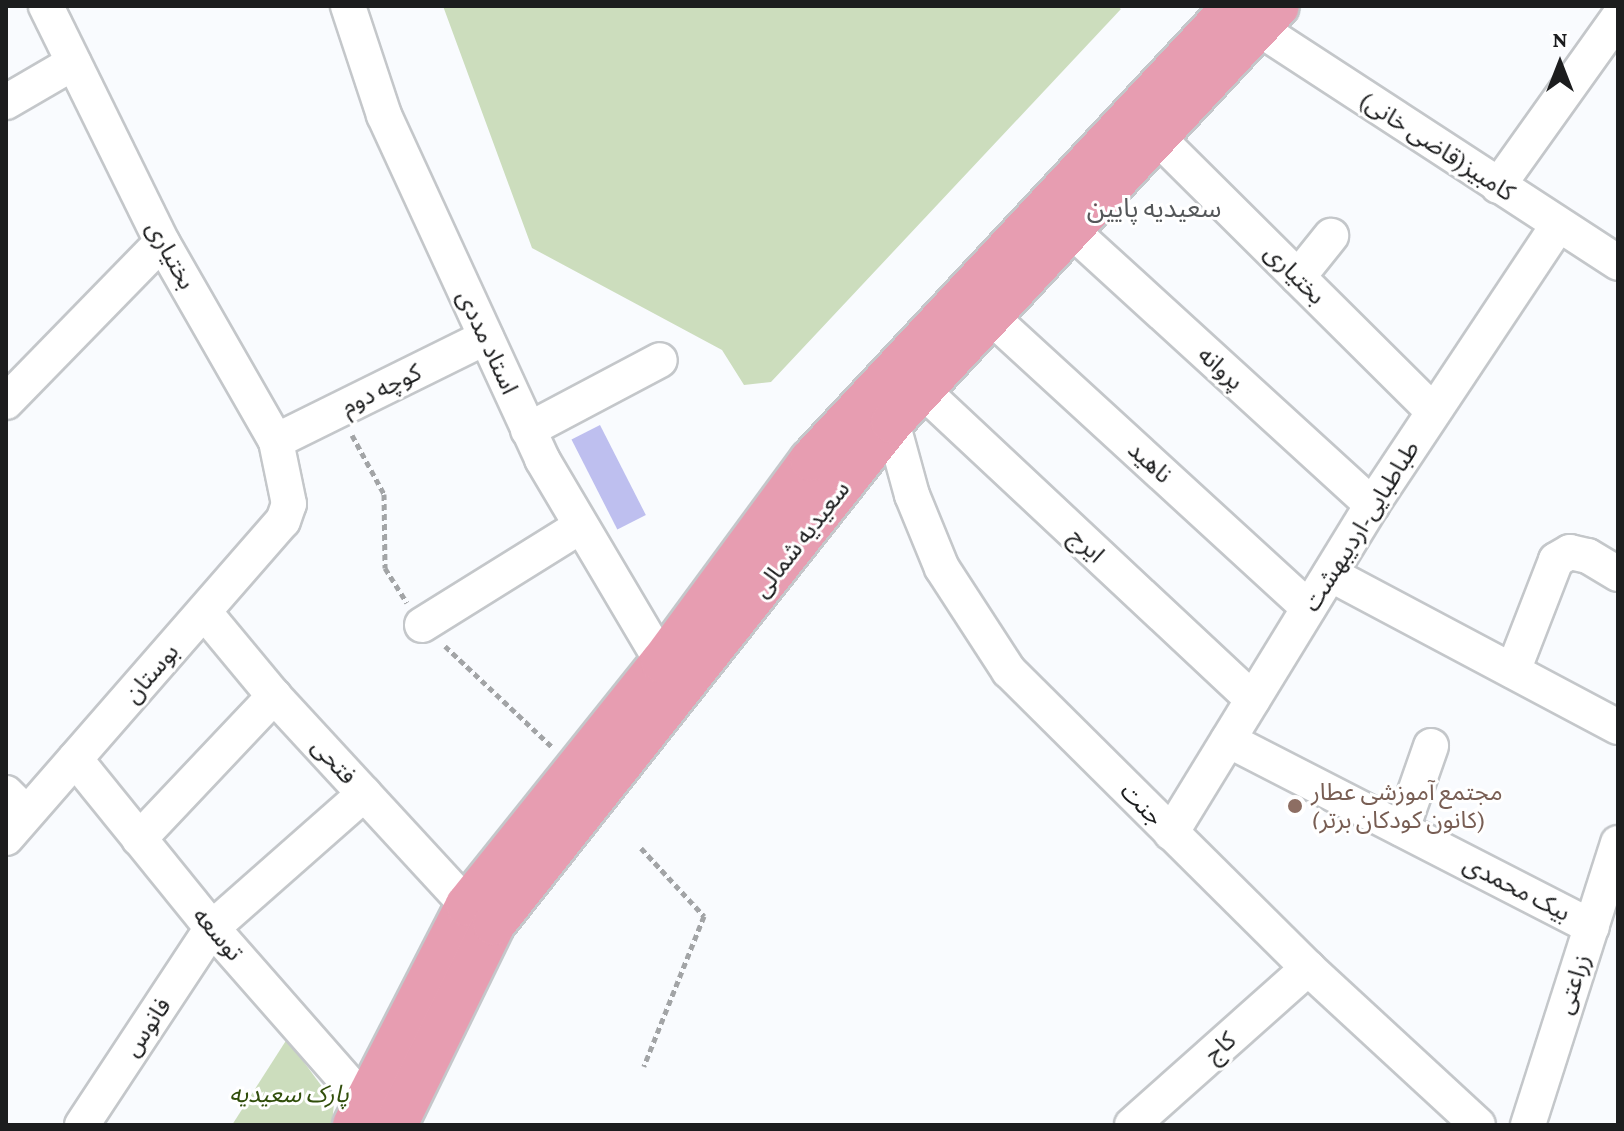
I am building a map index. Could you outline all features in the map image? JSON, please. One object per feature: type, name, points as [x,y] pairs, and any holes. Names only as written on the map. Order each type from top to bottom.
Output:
[{"type":"main road","name":"سعیدیه شمالی","points":[[372,1118],[467,905],[892,422],[1157,137],[1257,13]]},
{"type":"main road","name":"سعیدیه شمالی","points":[[372,1118],[494,924],[675,672],[811,460],[1257,13]]},
{"type":"street","name":"بختیاری","points":[[46,6],[162,242],[276,441],[289,504]]},
{"type":"street","name":"استاد مددی","points":[[348,6],[384,115],[528,430],[581,526],[675,672]]},
{"type":"street","name":"کامبیز(قاضی خانی)","points":[[1257,13],[1498,186],[1618,263]]},
{"type":"street","points":[[1498,186],[1618,18]]},
{"type":"street","points":[[6,102],[73,63]]},
{"type":"street","name":"بختیاری","points":[[1157,137],[1433,411]]},
{"type":"street","name":"طباطبایی-اردیبهشت","points":[[1171,833],[1372,505],[1558,225]]},
{"type":"street","name":"پروانه","points":[[1071,230],[1372,505]]},
{"type":"street","points":[[1298,277],[1331,236]]},
{"type":"street","points":[[6,402],[162,242]]},
{"type":"street","name":"ناهید","points":[[990,316],[1309,608]]},
{"type":"street","name":"کوچه دوم","points":[[276,441],[486,337]]},
{"type":"street","points":[[528,430],[660,360]]},
{"type":"street","name":"ایرج","points":[[922,390],[1253,700]]},
{"type":"street","name":"جنت","points":[[892,422],[912,495],[942,568],[1009,671],[1308,968],[1441,1114],[1478,1125]]},
{"type":"street","name":"بوستان","points":[[13,815],[75,759],[205,613],[283,521],[289,504]]},
{"type":"street","points":[[422,625],[581,526]]},
{"type":"street","points":[[1513,671],[1556,560],[1570,552],[1588,556],[1618,574]]},
{"type":"street","points":[[1330,574],[1618,727]]},
{"type":"street","name":"فتحی","points":[[205,613],[274,696],[467,905]]},
{"type":"street","points":[[139,839],[274,696]]},
{"type":"street","name":"بیک محمدی","points":[[1228,740],[1592,927]]},
{"type":"street","points":[[1402,829],[1431,746]]},
{"type":"street","name":"توسعه","points":[[75,759],[372,1118]]},
{"type":"street","name":"فانوس","points":[[82,1125],[212,928],[364,794]]},
{"type":"street","name":"زراعتی","points":[[1528,1125],[1618,843]]},
{"type":"street","name":"کاج","points":[[1132,1125],[1308,968]]},
{"type":"path","points":[[641,848],[704,916],[644,1066]]},
{"type":"green space","points":[[443,6],[1117,6],[1121,9],[771,382],[744,385],[722,350],[532,248]]},
{"type":"green space","name":"پارک سعیدیه","points":[[287,1039],[334,1103],[332,1125],[232,1125]]},
{"type":"building","points":[[600,425],[646,515],[617,530],[571,440]]},
{"type":"place","name":"مجتمع آموزشی عطار (کانون کودکان برتر)","points":[[1295,806]]},
{"type":"district","name":"سعیدیه پایین","points":[[1154,209]]}]
